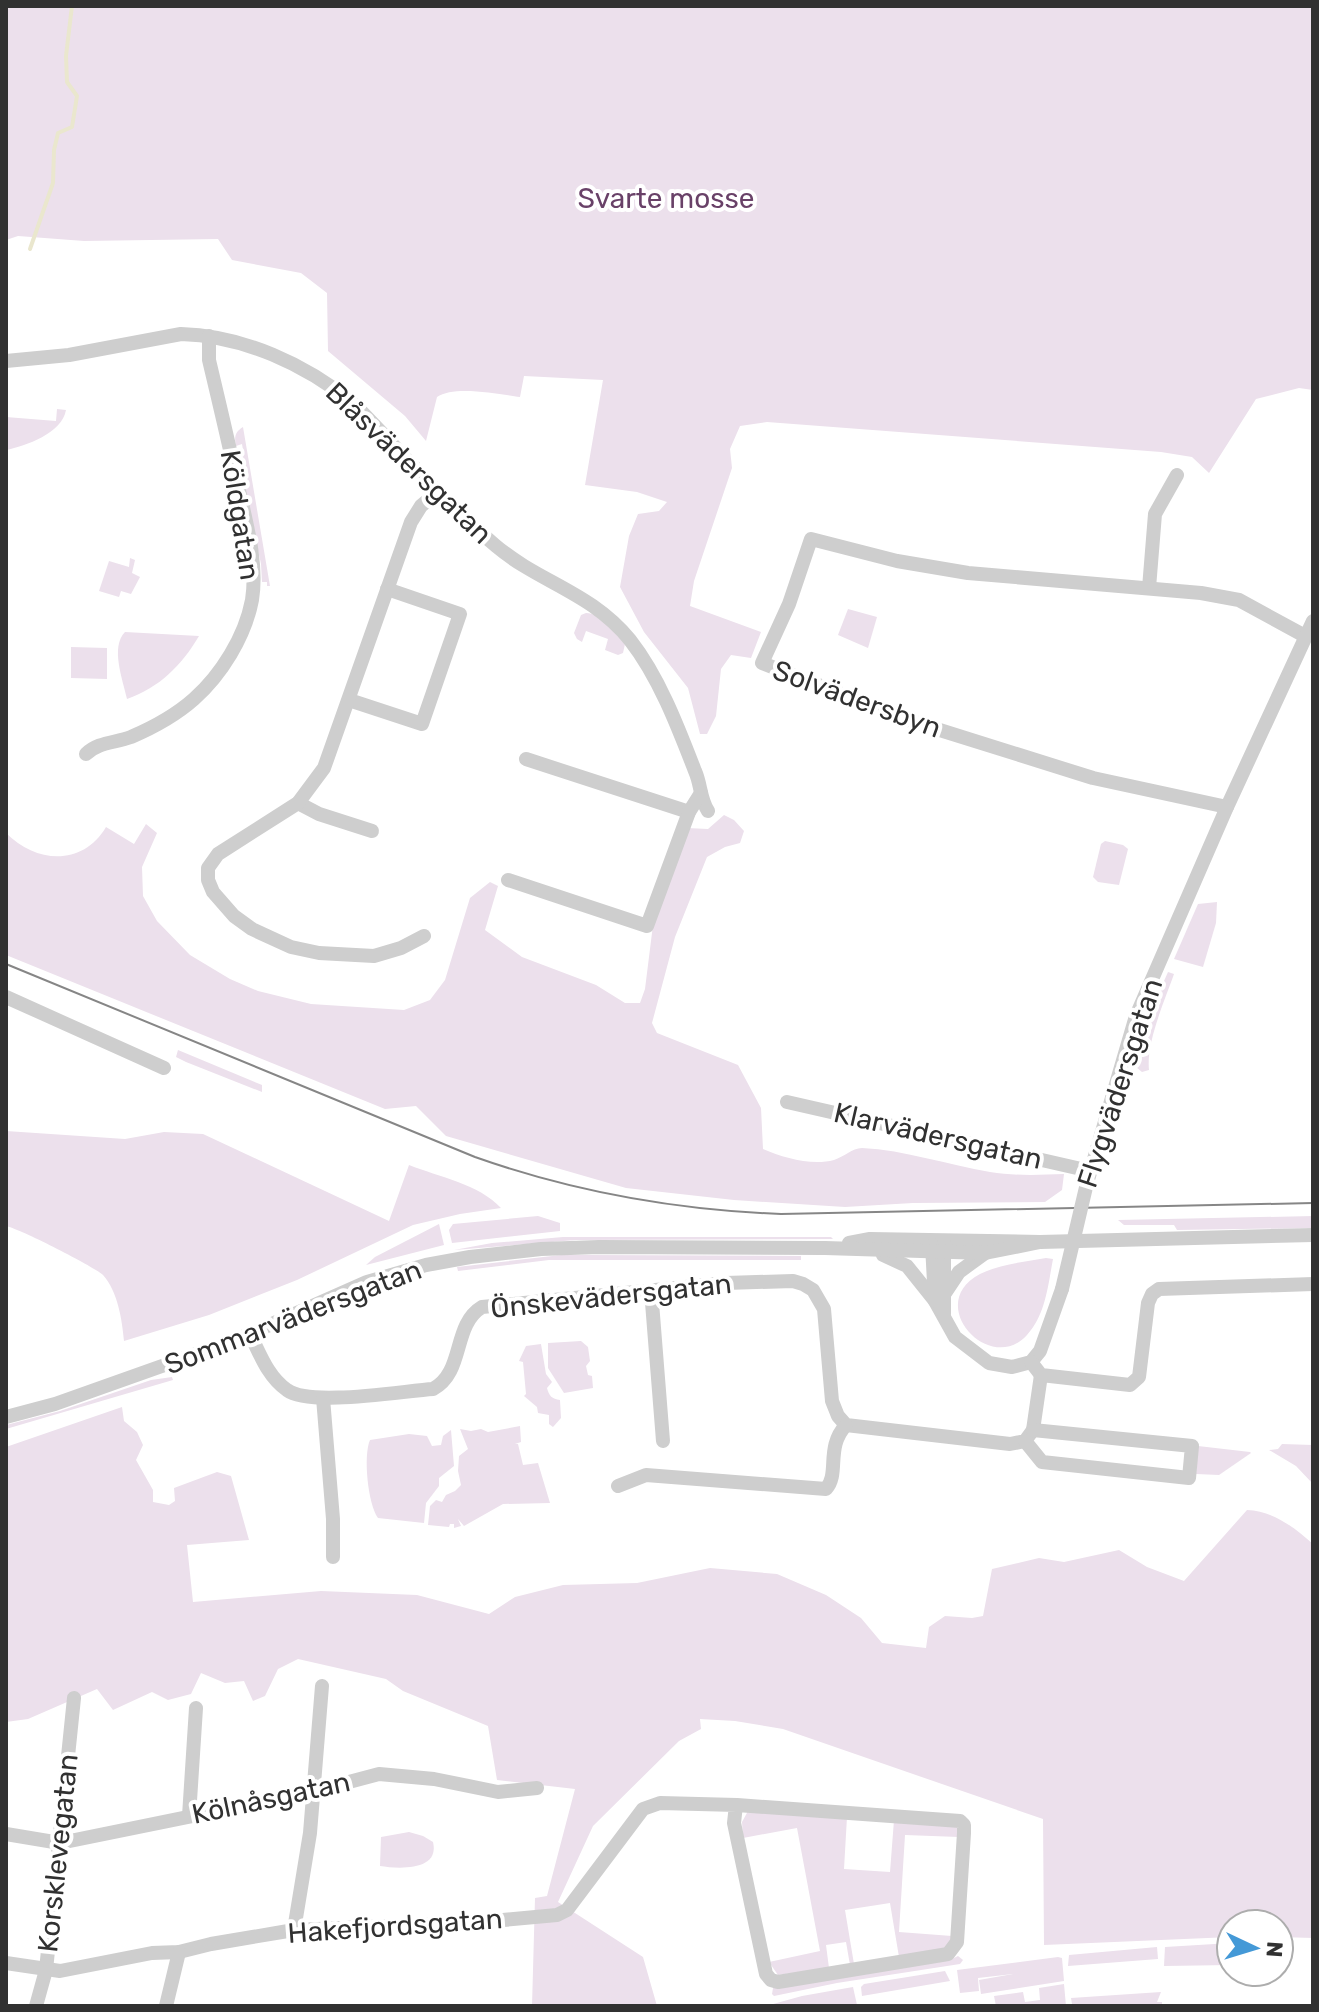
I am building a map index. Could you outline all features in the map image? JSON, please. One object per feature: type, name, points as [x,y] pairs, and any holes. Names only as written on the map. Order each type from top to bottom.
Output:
[{"type":"street","name":"Blåsvädersgatan","points":[[6,361],[69,355],[181,334],[209,336],[252,347],[303,368],[331,385],[353,403],[497,547],[529,569],[585,599],[628,638],[661,693],[695,771],[702,802],[708,811]]},
{"type":"street","name":"Köldgatan","points":[[86,754],[93,747],[135,735],[195,698],[225,663],[248,615],[252,600],[252,560],[209,360],[209,336]]},
{"type":"street","points":[[1149,588],[1155,514],[1177,475]]},
{"type":"street","points":[[424,936],[401,948],[374,956],[319,953],[291,947],[252,929],[222,903],[208,880],[208,868],[218,854],[298,803],[324,768],[411,522],[421,506],[439,491]]},
{"type":"street","name":"Solvädersbyn","points":[[1227,807],[1093,778],[911,721],[762,663],[789,604],[811,539],[897,561],[968,573],[1149,588],[1239,600],[1305,636]]},
{"type":"street","points":[[349,700],[422,724],[460,614],[387,589]]},
{"type":"street","name":"Flygvädersgatan","points":[[1031,1362],[1040,1351],[1062,1289],[1089,1177],[1136,1016],[1227,807],[1313,621]]},
{"type":"street","points":[[526,759],[689,812]]},
{"type":"street","points":[[508,880],[647,926],[689,812],[701,793]]},
{"type":"street","points":[[298,803],[319,814],[372,831]]},
{"type":"street","points":[[6,997],[164,1068]]},
{"type":"street","name":"Klarvädersgatan","points":[[787,1102],[1089,1177]]},
{"type":"street","name":"Sommarvädersgatan","points":[[6,1417],[70,1399],[250,1334],[367,1282],[507,1251],[599,1247],[868,1250],[1313,1235]]},
{"type":"street","name":"Sommarvädersgatan","points":[[825,1248],[870,1239],[985,1253],[1040,1242]]},
{"type":"street","points":[[938,1246],[940,1297],[944,1315],[955,1337],[989,1363],[1012,1367],[1031,1362],[1041,1375],[1118,1384],[1135,1382],[1140,1371],[1148,1303],[1159,1289],[1313,1284]]},
{"type":"street","points":[[868,1250],[907,1266],[940,1297]]},
{"type":"street","points":[[940,1297],[959,1272],[985,1253]]},
{"type":"street","name":"Önskevädersgatan","points":[[250,1334],[269,1371],[286,1390],[306,1399],[433,1389],[450,1375],[468,1321],[482,1307],[726,1283],[793,1281],[813,1290],[819,1297],[827,1322],[832,1401],[846,1425]]},
{"type":"street","points":[[651,1290],[663,1441]]},
{"type":"street","points":[[618,1486],[646,1475],[826,1489],[831,1482],[835,1440],[846,1425],[1010,1444],[1029,1435],[1192,1446],[1189,1478],[1042,1462],[1029,1435],[1041,1375]]},
{"type":"street","points":[[323,1398],[333,1557]]},
{"type":"street","points":[[294,1930],[315,1791],[322,1686]]},
{"type":"street","name":"Korsklevegatan","points":[[36,2006],[46,1970],[74,1698]]},
{"type":"street","points":[[189,1816],[196,1708]]},
{"type":"street","name":"Kölnåsgatan","points":[[6,1834],[60,1843],[315,1791],[379,1774],[434,1779],[498,1792],[537,1788]]},
{"type":"street","name":"Hakefjordsgatan","points":[[6,1963],[60,1971],[294,1930],[482,1922],[557,1915],[567,1910],[643,1809],[660,1803],[736,1805],[960,1821],[964,1825],[964,1833],[954,1949],[948,1954],[778,1982],[771,1980],[766,1974],[734,1823],[736,1805]]},
{"type":"street","points":[[166,2006],[179,1952]]},
{"type":"green space","name":"Svarte mosse","points":[[6,6],[1313,6],[1313,390],[1299,388],[1256,399],[1209,473],[1192,457],[1161,452],[767,422],[740,426],[730,449],[732,468],[694,581],[690,606],[761,632],[751,658],[731,655],[721,669],[716,716],[707,734],[700,734],[688,688],[644,632],[620,587],[629,536],[638,514],[659,511],[667,502],[637,492],[585,485],[603,380],[524,376],[520,397],[477,391],[445,393],[437,397],[426,441],[405,416],[328,351],[327,293],[301,273],[232,260],[218,239],[84,241],[18,236],[6,240]]},
{"type":"green space","points":[[57,409],[66,410],[51,432],[33,442],[6,450],[6,417],[56,421]]},
{"type":"green space","points":[[243,427],[270,586],[262,582],[237,451],[243,450],[242,444],[236,446],[235,443],[237,433]]},
{"type":"green space","points":[[130,558],[135,560],[132,573],[140,577],[131,594],[121,591],[119,597],[99,591],[109,561],[129,567]]},
{"type":"green space","points":[[848,609],[877,617],[868,648],[838,635]]},
{"type":"green space","points":[[581,615],[597,616],[612,629],[625,644],[623,653],[618,655],[605,650],[608,639],[586,631],[582,642],[577,639],[574,633]]},
{"type":"green space","points":[[125,632],[199,636],[169,674],[149,689],[127,699],[118,655],[118,646]]},
{"type":"green space","points":[[71,647],[107,648],[107,679],[71,678]]},
{"type":"green space","points":[[724,815],[744,831],[740,843],[707,857],[675,937],[652,1023],[657,1033],[738,1065],[761,1108],[763,1149],[798,1160],[825,1162],[858,1148],[878,1149],[999,1173],[1064,1174],[1062,1190],[1045,1202],[845,1207],[734,1200],[626,1188],[446,1136],[416,1106],[385,1109],[6,955],[6,833],[31,851],[59,856],[85,849],[106,827],[134,844],[146,824],[157,833],[142,867],[143,896],[157,921],[190,955],[230,979],[258,991],[311,1004],[404,1010],[430,1000],[445,980],[470,898],[490,882],[498,886],[485,930],[522,957],[596,985],[625,1003],[640,1003],[645,989],[653,925],[687,828],[708,829]]},
{"type":"green space","points":[[1105,841],[1128,849],[1119,885],[1098,882],[1093,877],[1101,844]]},
{"type":"green space","points":[[1217,902],[1216,923],[1203,967],[1174,959],[1198,904]]},
{"type":"green space","points":[[1168,972],[1174,974],[1153,1034],[1149,1070],[1142,1072],[1136,1067],[1140,1043]]},
{"type":"green space","points":[[178,1050],[262,1085],[262,1092],[176,1057]]},
{"type":"green space","points":[[6,1131],[125,1139],[164,1132],[203,1134],[389,1221],[409,1165],[470,1187],[501,1208],[413,1225],[297,1280],[209,1315],[124,1341],[116,1298],[103,1275],[56,1248],[6,1226]]},
{"type":"green space","points":[[538,1216],[560,1223],[560,1231],[452,1243],[449,1230],[453,1224]]},
{"type":"green space","points":[[1313,1216],[1313,1228],[1177,1230],[1174,1225],[1124,1225],[1118,1220]]},
{"type":"green space","points":[[439,1224],[444,1245],[366,1265],[375,1257]]},
{"type":"green space","points":[[563,1237],[833,1239],[576,1240],[454,1250],[492,1243]]},
{"type":"green space","points":[[561,1255],[801,1256],[801,1260],[549,1260],[458,1271],[457,1267]]},
{"type":"green space","points":[[1053,1259],[1045,1299],[1027,1335],[1012,1345],[996,1347],[981,1342],[968,1331],[960,1317],[958,1302],[964,1287],[988,1271]]},
{"type":"green space","points":[[581,1341],[588,1347],[590,1361],[586,1366],[588,1375],[592,1376],[593,1388],[564,1393],[548,1368],[548,1343]]},
{"type":"green space","points":[[541,1344],[546,1374],[552,1382],[548,1391],[553,1398],[560,1400],[561,1418],[553,1427],[549,1424],[549,1415],[538,1413],[537,1407],[524,1396],[523,1362],[519,1361],[526,1346]]},
{"type":"green space","points":[[172,1377],[173,1380],[6,1429],[6,1425],[60,1411],[151,1380]]},
{"type":"green space","points":[[122,1407],[124,1421],[137,1432],[143,1445],[136,1460],[153,1490],[153,1502],[169,1505],[175,1501],[174,1488],[217,1472],[231,1476],[249,1540],[187,1545],[193,1602],[321,1591],[417,1595],[489,1614],[515,1597],[563,1585],[637,1583],[710,1568],[777,1574],[826,1595],[861,1618],[882,1643],[926,1648],[929,1627],[945,1616],[983,1616],[992,1569],[1039,1558],[1064,1562],[1119,1550],[1147,1567],[1184,1581],[1247,1510],[1274,1517],[1313,1544],[1313,1938],[1295,1937],[1295,1908],[1215,1908],[1215,1938],[1044,1945],[1043,1819],[783,1729],[700,1719],[701,1729],[679,1741],[593,1826],[558,1902],[643,1957],[657,2006],[532,2006],[535,1898],[547,1896],[575,1789],[497,1780],[488,1726],[403,1691],[386,1679],[298,1659],[278,1669],[265,1696],[253,1701],[244,1681],[225,1683],[201,1673],[191,1694],[168,1700],[152,1692],[113,1710],[97,1689],[28,1719],[6,1722],[6,1447]]},
{"type":"green space","points":[[520,1426],[521,1442],[515,1444],[518,1444],[523,1465],[538,1463],[550,1503],[503,1504],[464,1526],[458,1519],[461,1526],[454,1528],[454,1524],[449,1527],[428,1525],[430,1506],[436,1500],[442,1502],[446,1495],[461,1485],[459,1456],[468,1449],[460,1429],[488,1432]]},
{"type":"green space","points":[[451,1430],[454,1466],[439,1478],[439,1486],[426,1503],[424,1523],[378,1518],[368,1480],[370,1440],[409,1434],[427,1436],[432,1446],[441,1445],[443,1436]]},
{"type":"green space","points":[[1282,1444],[1313,1445],[1313,1484],[1296,1466],[1269,1450],[1278,1449]]},
{"type":"green space","points":[[1198,1446],[1251,1453],[1219,1475],[1196,1474]]},
{"type":"green space","points":[[748,1811],[847,1817],[844,1869],[890,1872],[894,1820],[957,1827],[959,1837],[905,1835],[899,1932],[952,1936],[949,1948],[899,1957],[890,1903],[845,1910],[854,1964],[850,1965],[846,1942],[826,1945],[829,1968],[778,1975],[769,1962],[820,1951],[797,1828],[743,1838],[742,1822]]},
{"type":"green space","points":[[409,1832],[433,1842],[434,1851],[430,1858],[416,1866],[380,1866],[381,1837]]},
{"type":"green space","points":[[1215,1944],[1215,1965],[1164,1966],[1165,1947]]},
{"type":"green space","points":[[1157,1947],[1158,1959],[1068,1966],[1069,1955]]},
{"type":"green space","points":[[958,1956],[963,1960],[960,1964],[772,1994],[773,1988],[950,1960]]},
{"type":"green space","points":[[1062,1958],[1064,1981],[981,1994],[979,1980],[1013,1974],[978,1978],[979,1991],[960,1993],[957,1970]]},
{"type":"green space","points":[[945,1971],[950,1981],[862,1996],[861,1987],[864,1984]]},
{"type":"green space","points":[[1064,1984],[1066,2006],[996,2006],[994,1996],[1023,1992],[1025,2002],[1040,2000],[1039,1988]]},
{"type":"green space","points":[[853,1987],[857,2005],[766,2006],[802,1996]]},
{"type":"green space","points":[[1161,1992],[1157,2002],[1162,2002],[1162,2006],[1078,2006],[1072,2004],[1071,1998]]},
{"type":"waterway","points":[[30,249],[53,183],[58,133],[72,127],[77,96],[67,82],[66,56],[72,6]]},
{"type":"tram line","points":[[6,964],[475,1157],[550,1180],[626,1197],[703,1208],[781,1214],[1313,1203]]}]
